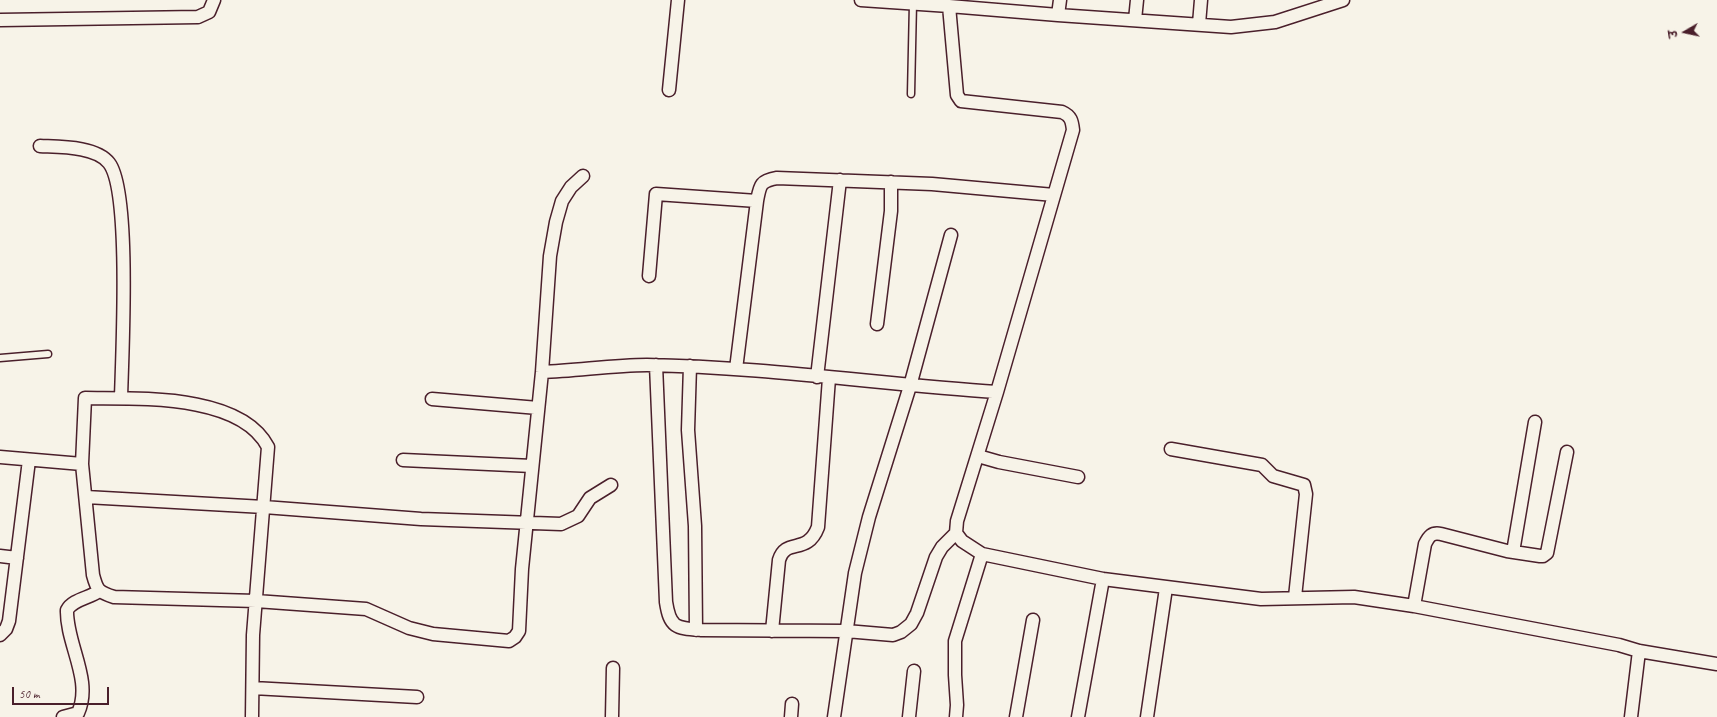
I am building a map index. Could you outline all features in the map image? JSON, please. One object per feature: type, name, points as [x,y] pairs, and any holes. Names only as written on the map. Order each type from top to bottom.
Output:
[{"type":"street","points":[[0,20],[198,17],[209,12],[214,0]]},
{"type":"street","points":[[669,90],[678,0]]},
{"type":"street","points":[[861,0],[1231,26],[1264,24],[1344,0]]},
{"type":"street","points":[[1058,15],[1060,0]]},
{"type":"street","points":[[1135,20],[1137,0]]},
{"type":"street","points":[[1199,24],[1201,0]]},
{"type":"street","points":[[656,365],[666,602],[669,617],[673,625],[680,628],[696,630],[846,631],[893,635],[901,632],[911,624],[917,613],[936,557],[942,547],[956,533],[957,521],[997,392],[1073,130],[1072,121],[1069,115],[1062,112],[961,101],[957,95],[949,6]]},
{"type":"street","points":[[40,146],[70,147],[92,152],[108,162],[115,174],[120,198],[123,263],[121,398]]},
{"type":"street","points":[[63,717],[78,713],[82,706],[83,690],[67,610],[74,603],[93,595],[103,594],[114,597],[256,601],[366,609],[409,628],[433,634],[509,641],[515,637],[519,632],[532,466],[542,372],[550,256],[556,222],[562,201],[571,187],[583,176]]},
{"type":"street","points":[[736,369],[757,201],[760,186],[766,180],[777,178],[932,184],[1054,195]]},
{"type":"street","points":[[772,631],[781,552],[787,548],[808,543],[815,536],[818,527],[823,378],[840,180]]},
{"type":"street","points":[[877,324],[891,211],[891,182]]},
{"type":"street","points":[[649,276],[656,194],[757,201]]},
{"type":"street","points":[[834,717],[855,573],[869,517],[910,386],[951,235]]},
{"type":"street","points":[[542,372],[656,365],[690,366],[910,386],[997,392]]},
{"type":"street","points":[[690,366],[688,430],[695,526],[696,630]]},
{"type":"street","points":[[93,595],[96,588],[93,575],[86,497],[74,464],[85,398],[121,398],[189,402],[208,406],[228,414],[253,427],[263,437],[268,446],[253,635],[252,717]]},
{"type":"street","points":[[432,399],[538,408]]},
{"type":"street","points":[[1513,552],[1535,422]]},
{"type":"street","points":[[1171,448],[1262,465],[1273,476],[1304,485],[1306,494],[1295,597]]},
{"type":"street","points":[[1414,606],[1425,544],[1428,536],[1433,534],[1441,534],[1513,552],[1540,556],[1547,553],[1567,452]]},
{"type":"street","points":[[978,456],[999,462],[1078,476]]},
{"type":"street","points":[[0,457],[74,464]]},
{"type":"street","points":[[0,635],[6,629],[9,622],[29,460]]},
{"type":"street","points":[[403,460],[532,466]]},
{"type":"street","points":[[86,497],[264,507],[421,519],[561,524],[578,516],[590,498],[611,485]]},
{"type":"street","points":[[956,533],[962,541],[982,554],[1103,579],[1261,599],[1295,597],[1354,597],[1414,606],[1611,643],[1639,651],[1717,664]]},
{"type":"street","points":[[956,717],[957,705],[954,668],[955,641],[982,554]]},
{"type":"street","points":[[0,556],[17,558]]},
{"type":"street","points":[[1078,717],[1103,579]]},
{"type":"street","points":[[1147,717],[1166,588]]},
{"type":"street","points":[[1016,717],[1032,620]]},
{"type":"street","points":[[1631,717],[1639,651]]},
{"type":"street","points":[[612,717],[613,668]]},
{"type":"street","points":[[909,717],[914,672]]},
{"type":"street","points":[[253,688],[416,697]]},
{"type":"street","points":[[791,717],[792,704]]},
{"type":"lane","points":[[911,94],[912,3]]},
{"type":"lane","points":[[0,358],[48,354]]}]
